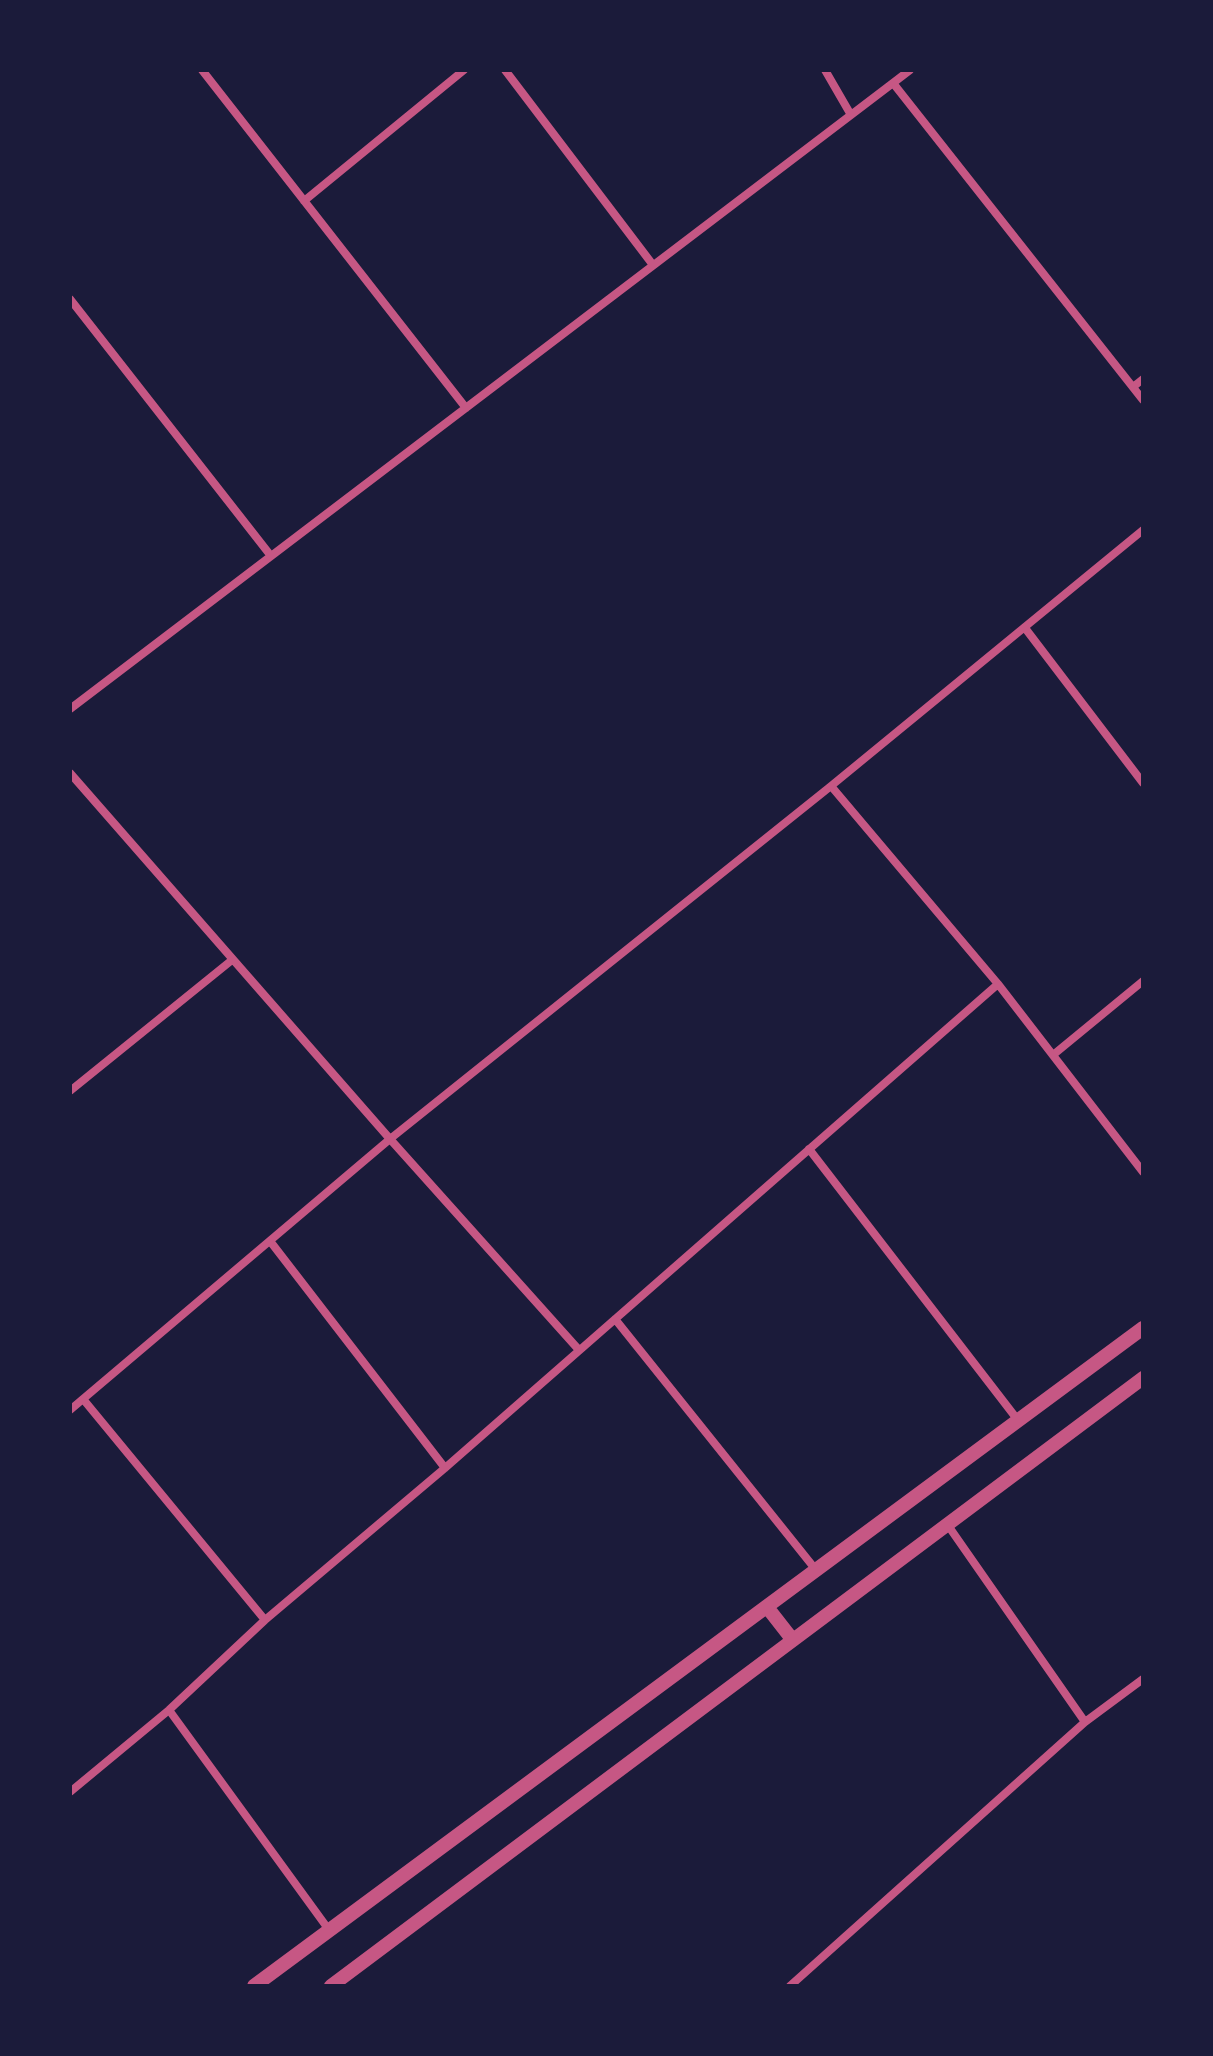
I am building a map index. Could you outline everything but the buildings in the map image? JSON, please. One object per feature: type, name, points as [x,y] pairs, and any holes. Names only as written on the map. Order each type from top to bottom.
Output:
[{"type":"street","points":[[202,70],[466,408]]},
{"type":"street","points":[[304,201],[464,70]]},
{"type":"street","points":[[505,70],[653,265]]},
{"type":"street","points":[[825,70],[851,115]]},
{"type":"street","points":[[70,709],[910,70]]},
{"type":"street","points":[[893,83],[1143,400]]},
{"type":"street","points":[[70,299],[271,556]]},
{"type":"street","points":[[1133,387],[1143,379]]},
{"type":"street","points":[[70,1410],[390,1139],[831,786],[1143,530]]},
{"type":"street","points":[[1025,628],[1143,783]]},
{"type":"street","points":[[70,773],[579,1350]]},
{"type":"street","points":[[831,786],[998,984],[1143,1172]]},
{"type":"street","points":[[70,1091],[232,960]]},
{"type":"street","points":[[1053,1055],[1143,981]]},
{"type":"street","points":[[70,1792],[169,1710],[265,1620],[445,1468],[998,984]]},
{"type":"street","points":[[809,1149],[1017,1419]]},
{"type":"street","points":[[270,1241],[445,1468]]},
{"type":"street","points":[[615,1319],[816,1570]]},
{"type":"street","points":[[254,1986],[1143,1328]]},
{"type":"street","points":[[331,1986],[1143,1378]]},
{"type":"street","points":[[83,1399],[265,1620]]},
{"type":"street","points":[[947,1524],[1085,1722]]},
{"type":"street","points":[[767,1607],[792,1639]]},
{"type":"street","points":[[790,1986],[1085,1722],[1143,1679]]},
{"type":"street","points":[[169,1710],[329,1930]]},
{"type":"street","points":[[70,1775],[78,1786]]}]
